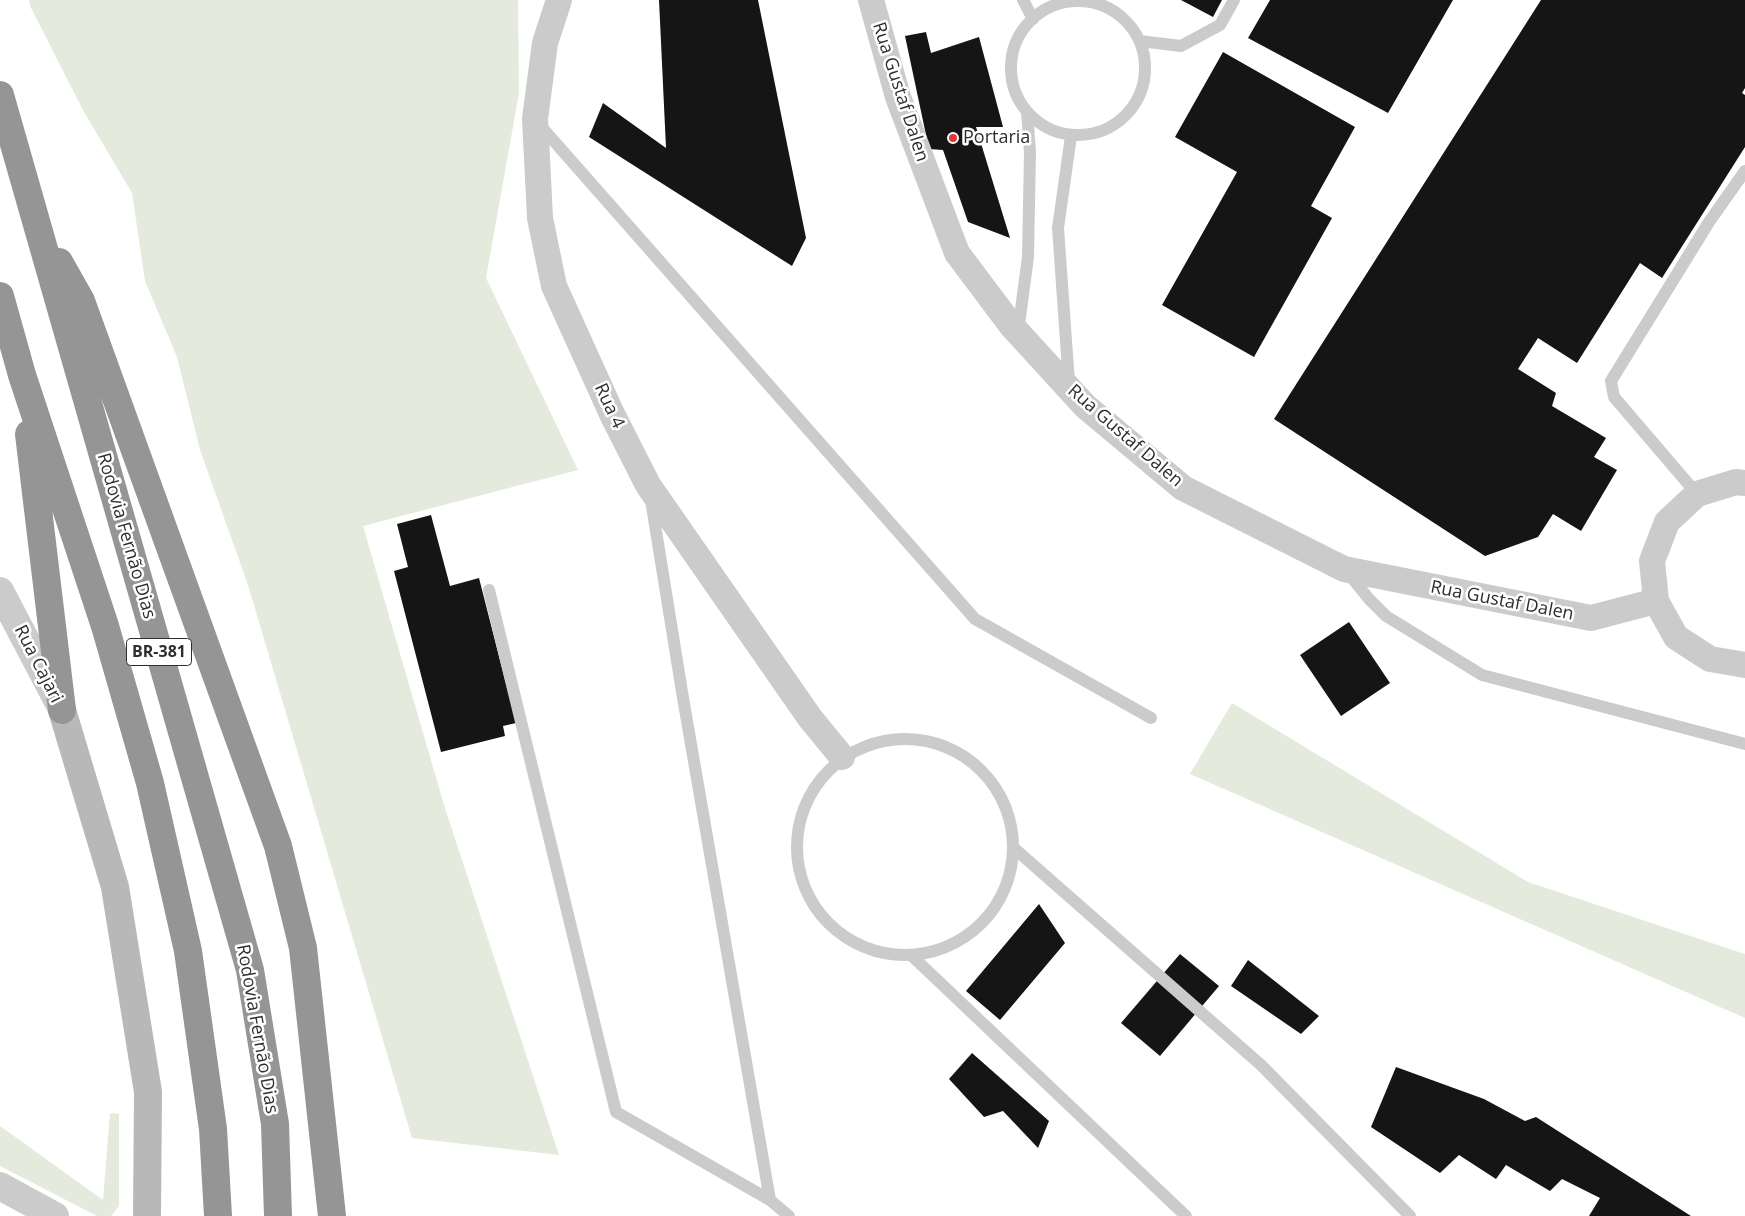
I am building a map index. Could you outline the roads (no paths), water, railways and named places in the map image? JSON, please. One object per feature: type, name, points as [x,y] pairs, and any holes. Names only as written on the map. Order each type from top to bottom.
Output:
[{"type":"highway","name":"Rodovia Fernão Dias","points":[[0,95],[250,970],[275,1124],[278,1216]]},
{"type":"highway","points":[[34,215],[81,301],[278,846],[303,948],[332,1216]]},
{"type":"highway","name":"BR-381","points":[[0,296],[22,376],[105,626],[150,783],[188,951],[213,1129],[218,1216]]},
{"type":"highway","name":"BR-381","points":[[22,376],[62,710]]},
{"type":"main road","name":"BR-381","points":[[62,710],[115,887],[148,1092],[147,1216]]},
{"type":"street","name":"Rua 4","points":[[559,0],[544,43],[535,119],[540,218],[554,286],[612,414],[648,485],[810,718],[842,757]]},
{"type":"street","name":"Rua Gustaf Dalen","points":[[871,0],[898,97],[957,252],[1018,333],[1085,406],[1183,488],[1344,569],[1591,618],[1656,601]]},
{"type":"street","points":[[1745,483],[1736,482],[1697,494],[1667,522],[1652,561],[1656,601],[1676,637],[1710,659],[1745,664]]},
{"type":"street","name":"Rua Cajari","points":[[0,591],[62,710]]},
{"type":"street","points":[[0,1186],[56,1216]]},
{"type":"lane","points":[[1023,0],[1033,18]]},
{"type":"lane","points":[[1140,41],[1181,46],[1220,25],[1234,0]]},
{"type":"lane","points":[[1086,1],[1109,8],[1127,22],[1140,41],[1145,64],[1142,86],[1132,107],[1116,124],[1094,134],[1071,136],[1055,132],[1039,124],[1027,112],[1014,93],[1010,70],[1014,47],[1025,27],[1033,18],[1042,11],[1063,2],[1086,1]]},
{"type":"lane","points":[[1018,333],[1028,257],[1030,152],[1027,112]]},
{"type":"lane","points":[[535,119],[975,619],[1151,718]]},
{"type":"lane","points":[[1069,388],[1058,228],[1071,136]]},
{"type":"lane","points":[[1697,494],[1614,397],[1611,381],[1709,222],[1745,172]]},
{"type":"lane","points":[[648,485],[770,1200]]},
{"type":"lane","points":[[1344,569],[1386,616],[1482,675],[1745,744]]},
{"type":"lane","points":[[489,590],[616,1112],[770,1200],[789,1216]]},
{"type":"lane","points":[[918,738],[957,750],[988,775],[1008,810],[1014,850],[1006,889],[983,923],[951,946],[912,956],[872,952],[836,933],[810,902],[797,864],[798,824],[814,786],[842,757],[878,740],[918,738]]},
{"type":"lane","points":[[1014,850],[1261,1065],[1410,1216]]},
{"type":"lane","points":[[912,956],[1186,1216]]},
{"type":"place","name":"Portaria","points":[[953,138]]}]
